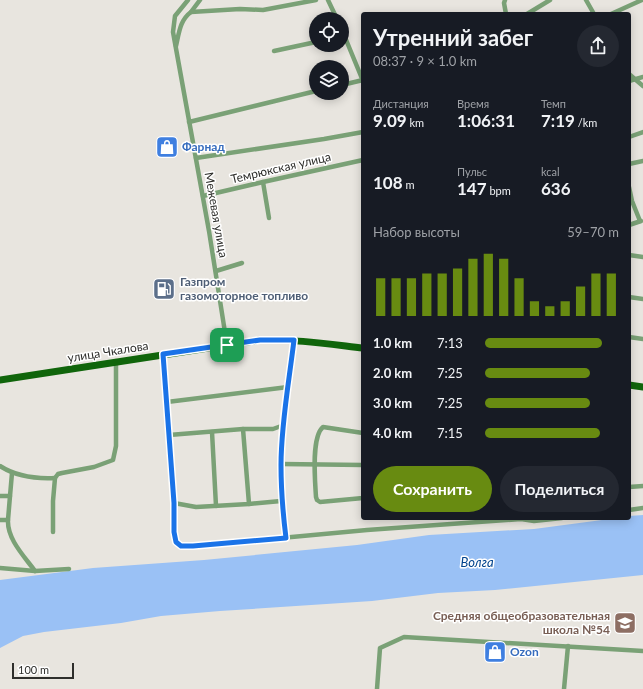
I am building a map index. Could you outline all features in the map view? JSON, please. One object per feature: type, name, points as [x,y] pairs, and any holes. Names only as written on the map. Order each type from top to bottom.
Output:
[{"type":"main road","name":"улица Чкалова","points":[[0,380],[260,340],[294,340],[361,348]]},
{"type":"main road","points":[[631,384],[643,386]]},
{"type":"street","name":"Межевая улица","points":[[188,0],[180,9],[174,20],[172,32],[203,196],[227,345]]},
{"type":"street","points":[[175,47],[182,24],[187,15],[200,0]]},
{"type":"street","points":[[191,12],[240,9],[263,10],[316,0]]},
{"type":"street","points":[[328,0],[334,12]]},
{"type":"street","points":[[505,0],[506,12]]},
{"type":"street","points":[[530,12],[550,0]]},
{"type":"street","points":[[586,0],[593,12]]},
{"type":"street","points":[[615,12],[642,0]]},
{"type":"street","points":[[274,51],[309,44]]},
{"type":"street","points":[[349,49],[361,76]]},
{"type":"street","points":[[631,75],[643,86]]},
{"type":"street","points":[[631,80],[643,77]]},
{"type":"street","points":[[349,84],[361,81]]},
{"type":"street","points":[[189,122],[309,93]]},
{"type":"street","points":[[196,158],[361,132]]},
{"type":"street","points":[[631,136],[643,132]]},
{"type":"street","name":"Темрюкская улица","points":[[203,196],[361,160]]},
{"type":"street","points":[[631,164],[643,161]]},
{"type":"street","points":[[262,182],[270,218]]},
{"type":"street","points":[[631,196],[642,221],[631,224]]},
{"type":"street","points":[[631,255],[643,256]]},
{"type":"street","points":[[216,270],[242,263]]},
{"type":"street","points":[[631,297],[643,299]]},
{"type":"street","points":[[631,337],[643,339]]},
{"type":"street","points":[[286,538],[281,501],[281,464],[294,340]]},
{"type":"street","points":[[163,354],[174,503],[174,532],[175,540],[181,546],[367,530],[509,520]]},
{"type":"street","points":[[54,532],[53,501],[55,478],[58,474],[94,467],[113,460],[116,446],[116,362]]},
{"type":"street","points":[[167,402],[288,386]]},
{"type":"street","points":[[169,435],[273,429],[284,426]]},
{"type":"street","points":[[361,433],[324,427],[318,434],[314,463],[316,497],[318,501],[361,498]]},
{"type":"street","points":[[243,430],[249,504]]},
{"type":"street","points":[[212,432],[216,506]]},
{"type":"street","points":[[281,464],[314,463],[361,465]]},
{"type":"street","points":[[0,466],[12,473],[42,479],[55,478]]},
{"type":"street","points":[[12,473],[8,520],[10,535],[35,571]]},
{"type":"street","points":[[631,487],[643,486]]},
{"type":"street","points":[[0,496],[10,496]]},
{"type":"street","points":[[174,503],[196,507],[281,501]]},
{"type":"street","points":[[631,510],[643,508]]},
{"type":"street","points":[[0,520],[8,520]]},
{"type":"street","points":[[528,520],[543,520]]},
{"type":"street","points":[[0,568],[35,571],[69,569]]},
{"type":"street","points":[[377,689],[380,648],[404,636],[643,651]]},
{"type":"street","points":[[564,689],[568,646]]},
{"type":"water","name":"Волга","points":[[643,515],[643,575],[495,590],[438,593],[372,601],[161,616],[23,636],[0,648],[0,580],[93,568],[204,560],[357,545],[429,535],[534,529],[602,520],[631,520],[631,516]]},
{"type":"place","name":"Фарнад","points":[[167,147]]},
{"type":"place","name":"Газпром газомоторное топливо","points":[[164,289]]},
{"type":"place","name":"Средняя общеобразовательная школа №54","points":[[625,623]]},
{"type":"place","name":"Ozon","points":[[495,652]]},
{"type":"route","points":[[260,340],[294,340],[281,464],[281,501],[286,538],[181,546],[175,540],[174,532],[174,503],[163,354],[227,345],[260,340]]}]
